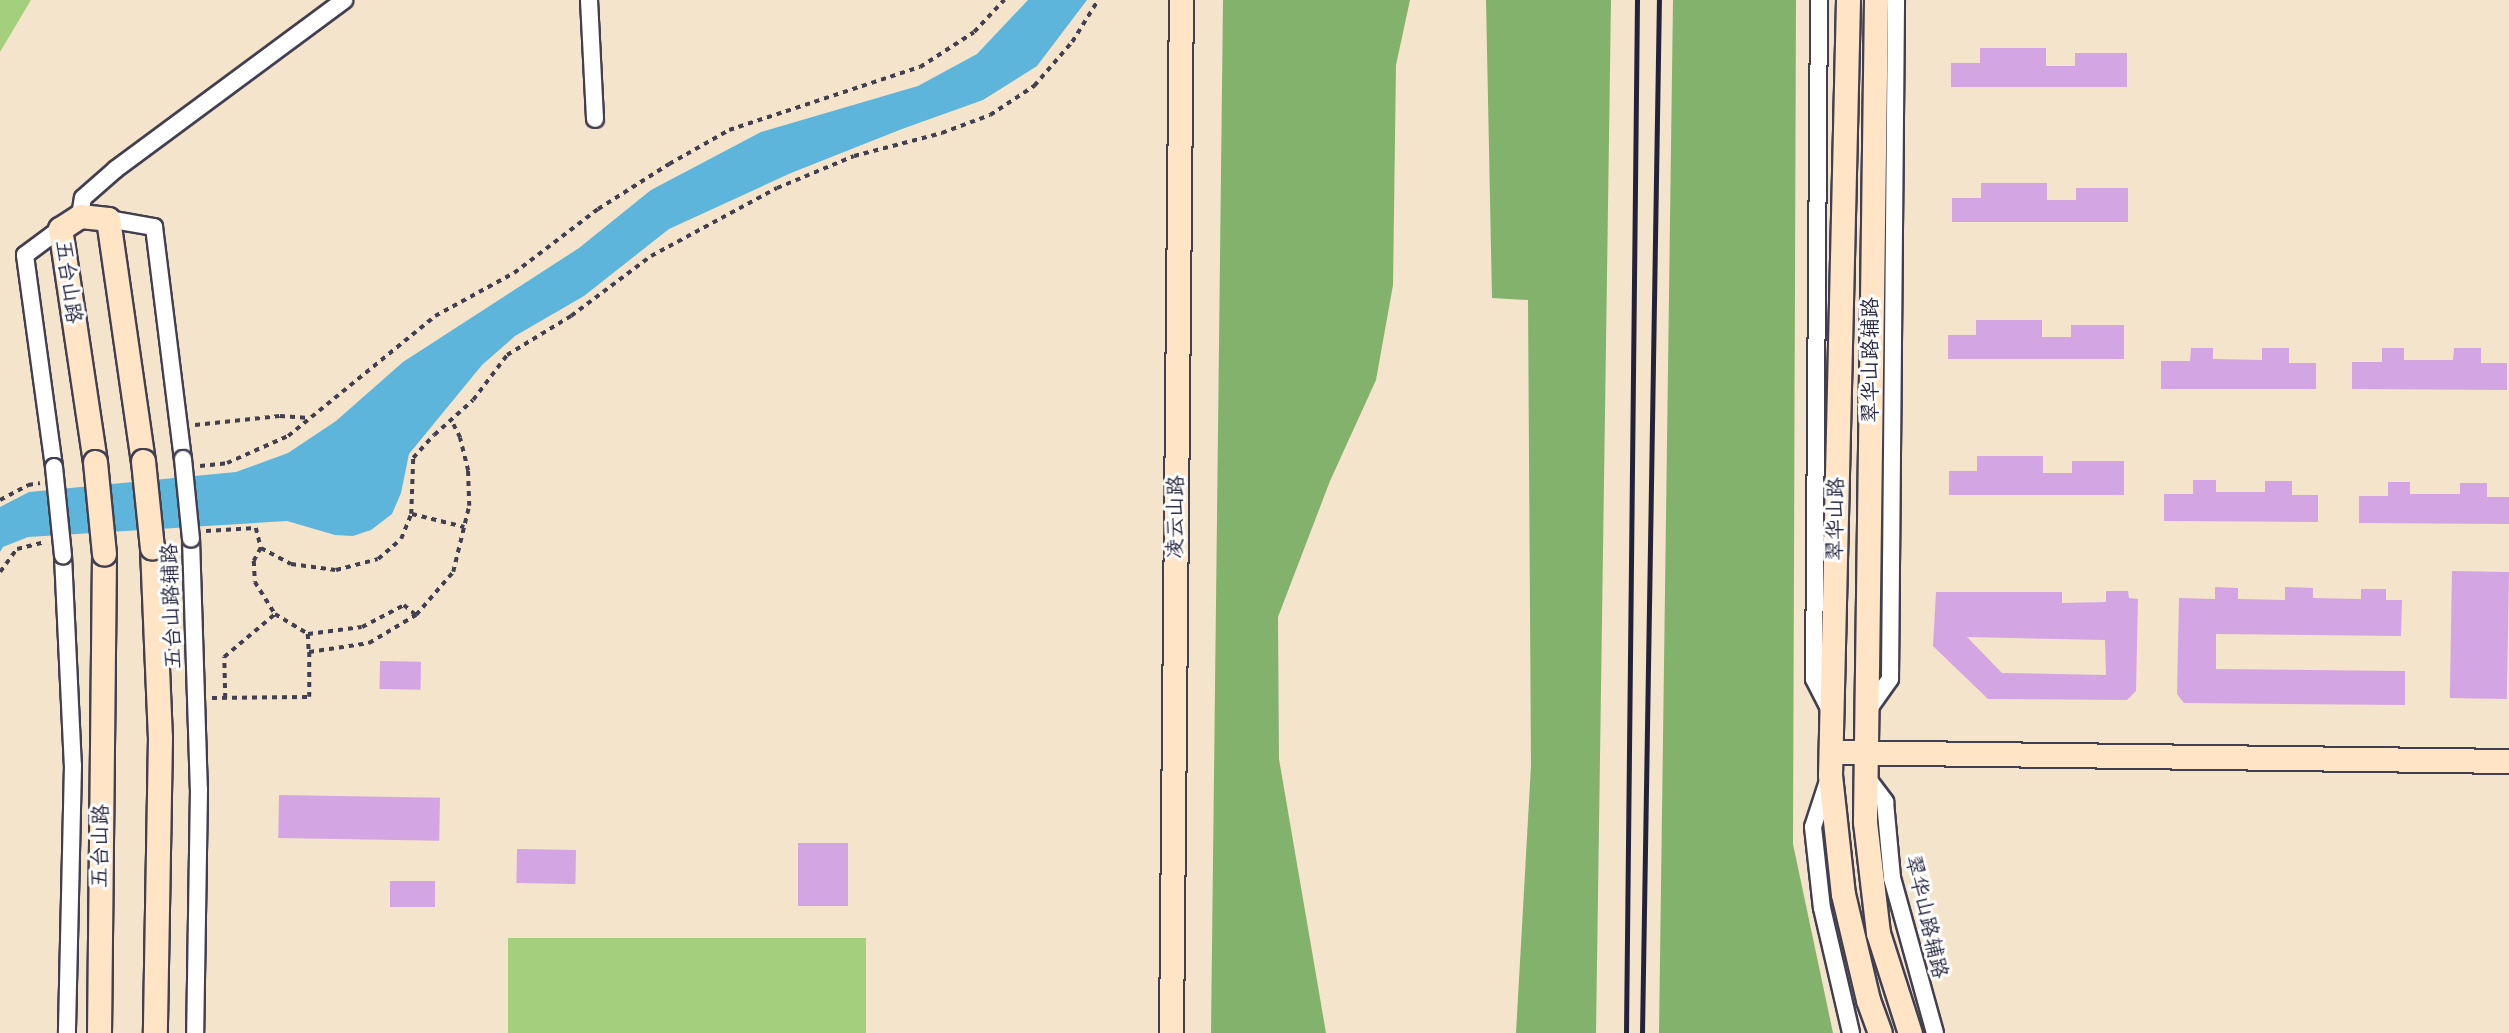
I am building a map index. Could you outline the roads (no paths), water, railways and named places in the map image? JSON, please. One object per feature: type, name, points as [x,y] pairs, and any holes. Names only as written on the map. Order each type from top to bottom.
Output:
[{"type":"street","points":[[80,216],[83,198],[116,169],[344,0]]},
{"type":"street","points":[[589,0],[595,119]]},
{"type":"street","name":"凌云山路","points":[[1171,1033],[1181,0]]},
{"type":"street","points":[[1819,0],[1814,679],[1832,713]]},
{"type":"street","name":"翠华山路","points":[[1847,0],[1831,764],[1843,894],[1868,1000],[1880,1033]]},
{"type":"street","name":"翠华山路","points":[[1876,0],[1865,822],[1878,933],[1910,1033]]},
{"type":"street","name":"翠华山路辅路","points":[[1866,713],[1890,679],[1895,0]]},
{"type":"street","name":"五台山路","points":[[99,1033],[104,554],[95,462],[60,229],[80,216],[108,219]]},
{"type":"street","points":[[108,219],[143,461],[152,548],[160,737],[155,1033]]},
{"type":"street","name":"五台山路辅路","points":[[108,219],[154,227],[179,425],[197,535],[196,698],[199,789],[195,1033]]},
{"type":"street","points":[[60,229],[25,255],[54,467],[73,765],[67,1033]]},
{"type":"street","points":[[1851,1033],[1822,908],[1813,827],[1831,764],[2509,761]]},
{"type":"street","name":"翠华山路辅路","points":[[1865,762],[1885,802],[1892,878],[1934,1033]]},
{"type":"water","points":[[1028,0],[1087,0],[1037,66],[983,100],[791,173],[669,229],[584,296],[515,336],[482,365],[409,454],[401,493],[392,514],[371,530],[353,536],[335,535],[287,521],[28,537],[3,547],[0,552],[0,507],[29,492],[236,472],[288,453],[336,421],[403,362],[579,248],[651,190],[761,132],[918,86],[977,54]]},
{"type":"railway","points":[[1626,1033],[1637,0]]},
{"type":"railway","points":[[1642,1033],[1659,0]]}]
